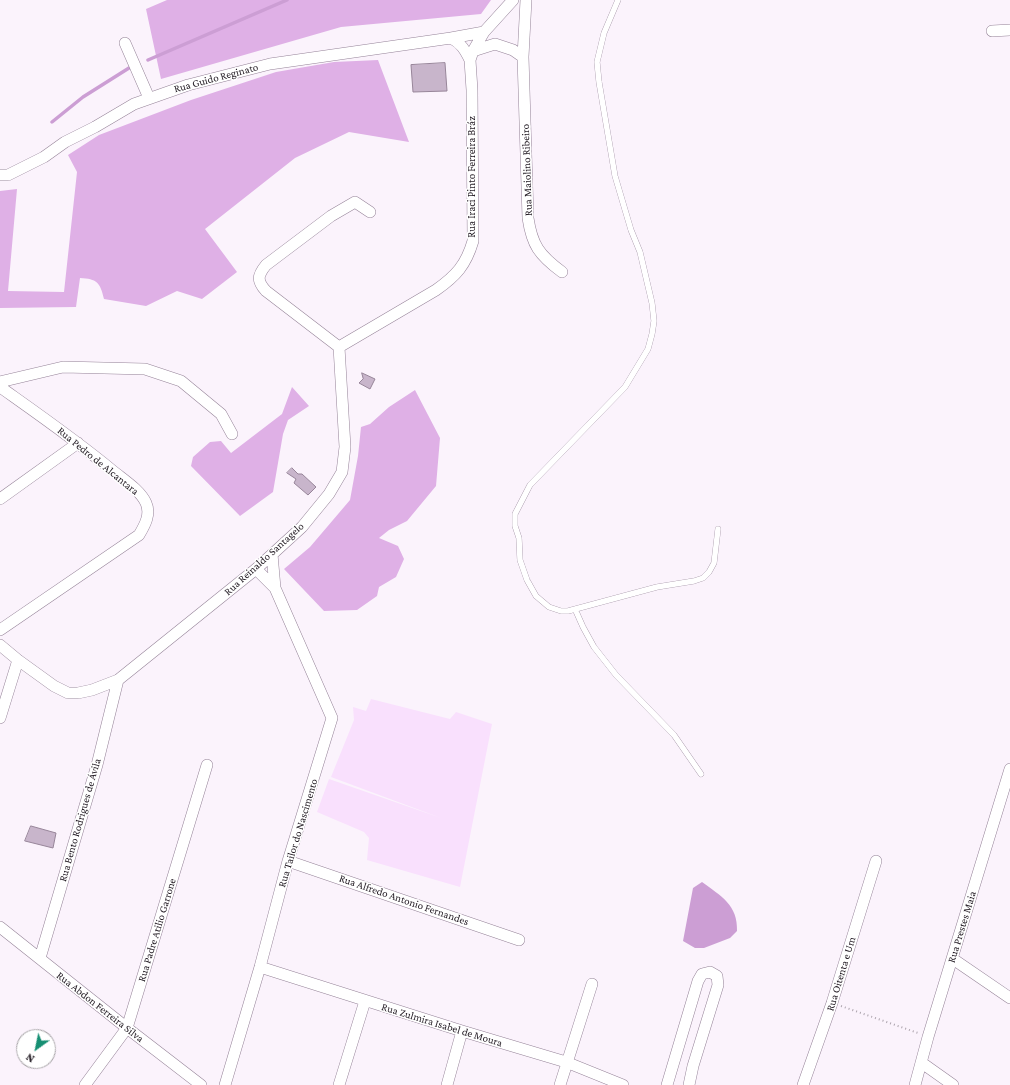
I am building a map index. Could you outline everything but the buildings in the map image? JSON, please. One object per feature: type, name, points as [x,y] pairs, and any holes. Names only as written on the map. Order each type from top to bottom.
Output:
[{"type":"street","points":[[472,55],[484,32],[513,0]]},
{"type":"street","name":"Rua Maiolino Ribeiro","points":[[526,0],[523,57],[528,218],[530,235],[536,247],[551,264],[562,272]]},
{"type":"street","points":[[992,31],[1010,30]]},
{"type":"street","name":"Rua Guido Reginato","points":[[0,175],[8,175],[44,157],[65,142],[95,127],[134,104],[188,85],[270,64],[484,32]]},
{"type":"street","points":[[451,38],[459,42],[464,49],[472,55]]},
{"type":"street","points":[[125,43],[149,98]]},
{"type":"street","points":[[472,55],[494,44],[514,50],[523,57]]},
{"type":"street","name":"Rua Iraci Pinto Ferreira Bráz","points":[[339,347],[451,279],[461,268],[469,255],[473,241],[472,55]]},
{"type":"street","points":[[339,347],[266,291],[259,280],[260,275],[266,265],[331,216],[356,202],[370,212]]},
{"type":"street","name":"Rua Reinaldo Santagelo","points":[[18,660],[54,686],[68,693],[78,693],[92,690],[118,680],[256,569],[302,527],[330,494],[342,472],[345,447],[339,347]]},
{"type":"street","points":[[0,382],[63,367],[145,369],[181,381],[221,414],[232,434]]},
{"type":"street","name":"Rua Pedro de Alcantara","points":[[0,387],[78,442],[136,490],[146,503],[148,514],[140,535],[0,630]]},
{"type":"street","points":[[0,499],[78,442]]},
{"type":"street","name":"Rua Tailor do Nascimento","points":[[225,1085],[260,968],[288,861],[332,718],[275,588],[272,554]]},
{"type":"street","name":"Rua Tailor do Nascimento","points":[[256,569],[275,588]]},
{"type":"street","points":[[0,645],[18,660],[0,718]]},
{"type":"street","name":"Rua Bento Rodrigues de Ávila","points":[[40,958],[97,765],[118,680]]},
{"type":"street","name":"Rua Padre Atilio Garrone","points":[[85,1085],[127,1028],[207,765]]},
{"type":"street","name":"Rua Prestes Maia","points":[[915,1085],[922,1064],[928,1037],[1010,769]]},
{"type":"street","name":"Rua Alfredo Antonio Fernandes","points":[[288,861],[519,940]]},
{"type":"street","name":"Rua Oitenta e Um","points":[[803,1085],[832,1003],[876,861]]},
{"type":"street","name":"Rua Abdon Ferreira Silva","points":[[0,927],[201,1085]]},
{"type":"street","points":[[953,959],[1010,998]]},
{"type":"street","name":"Rua Zulmira Isabel de Moura","points":[[260,968],[566,1062],[623,1085]]},
{"type":"street","points":[[667,1085],[698,981],[702,974],[710,972],[717,976],[718,985],[693,1066],[689,1085]]},
{"type":"street","points":[[560,1085],[566,1062],[592,984]]},
{"type":"street","points":[[339,1085],[365,1001]]},
{"type":"street","points":[[447,1085],[462,1031]]},
{"type":"street","points":[[922,1064],[953,1085]]},
{"type":"lane","points":[[618,0],[604,33],[597,62],[598,75],[615,176],[631,230],[640,252],[652,303],[654,321],[652,334],[648,349],[625,387],[530,485],[515,514],[515,526],[519,538],[520,560],[527,580],[536,596],[555,610],[561,611],[575,609],[657,587],[694,581],[703,578],[709,572],[714,563],[718,529]]},
{"type":"lane","points":[[575,609],[594,647],[616,675],[674,735],[701,774]]},
{"type":"path","points":[[832,1003],[928,1037]]},
{"type":"shaded area","points":[[167,0],[491,0],[481,14],[341,27],[161,79],[146,9]]},
{"type":"shaded area","points":[[378,60],[409,142],[349,132],[295,158],[205,229],[237,272],[202,299],[177,291],[146,306],[104,299],[97,282],[90,279],[80,278],[76,307],[0,308],[0,191],[17,189],[8,291],[64,292],[77,172],[68,155],[99,135],[191,100],[276,72],[334,62]]},
{"type":"shaded area","points":[[292,387],[309,406],[288,420],[283,434],[273,492],[240,516],[191,466],[193,457],[210,442],[221,441],[231,453],[282,414]]},
{"type":"shaded area","points":[[415,390],[440,438],[436,486],[407,521],[389,530],[379,538],[398,546],[404,559],[396,577],[379,587],[377,596],[357,610],[324,611],[284,569],[310,547],[350,500],[358,456],[361,427],[370,424],[389,407]]},
{"type":"shaded area","points":[[371,699],[450,719],[456,712],[492,724],[460,887],[367,860],[369,838],[364,832],[317,812],[329,779],[441,818],[331,777],[354,720],[353,707],[366,711]]},
{"type":"shaded area","points":[[702,882],[727,902],[735,914],[737,931],[730,938],[704,948],[695,948],[683,941],[693,888]]},
{"type":"waterway","points":[[148,60],[287,0]]},
{"type":"waterway","points":[[52,122],[83,97],[129,68]]}]
